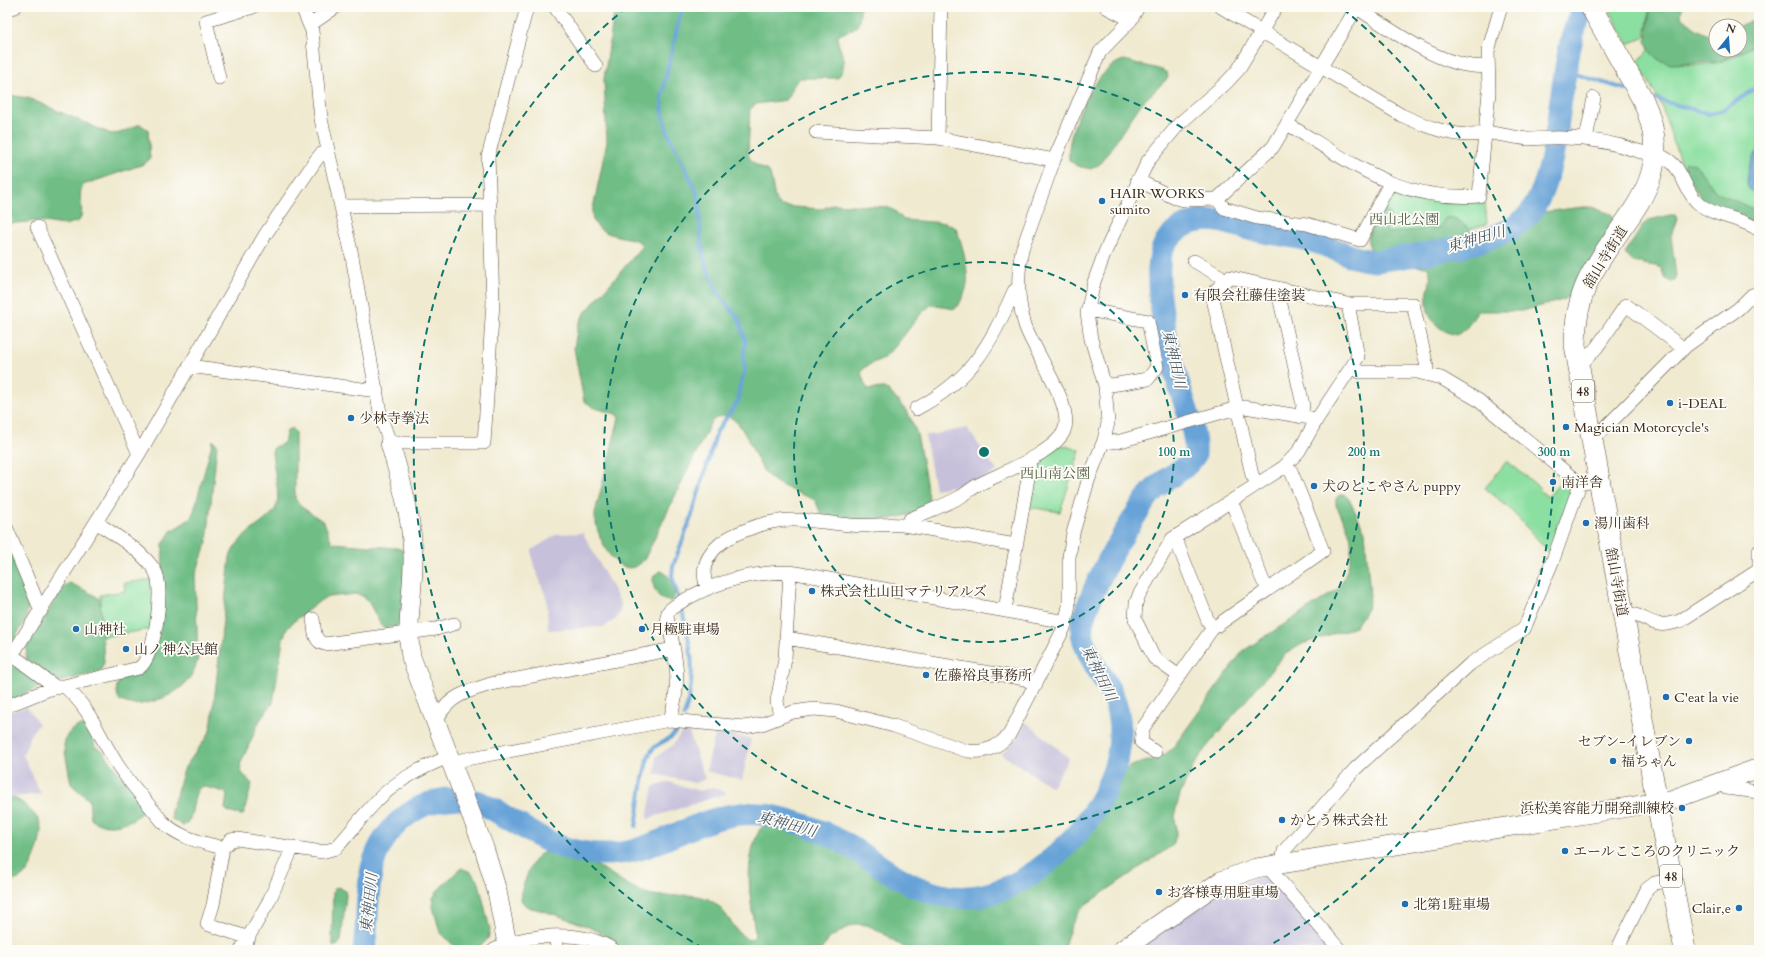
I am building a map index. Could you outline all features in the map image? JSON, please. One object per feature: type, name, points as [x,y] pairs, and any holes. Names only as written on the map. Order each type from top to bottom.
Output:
[{"type":"main road","name":"舘山寺街道","points":[[1596,10],[1647,110],[1654,135],[1654,154],[1652,173],[1643,198],[1601,259],[1583,294],[1579,306],[1575,332],[1577,360],[1590,432],[1590,482],[1623,614],[1685,950]]},
{"type":"street","points":[[7,9],[15,7]]},
{"type":"street","points":[[219,78],[206,21],[253,7]]},
{"type":"street","points":[[302,7],[310,25],[314,42],[319,104],[351,251],[381,418],[390,443],[407,502],[412,532],[413,575],[408,633],[415,669],[472,815],[491,869],[501,947],[535,938],[556,937],[589,938],[614,950]]},
{"type":"street","points":[[310,25],[336,7]]},
{"type":"street","points":[[390,443],[484,443],[493,302],[488,157],[527,7]]},
{"type":"street","points":[[555,7],[596,66]]},
{"type":"street","points":[[938,138],[941,7]]},
{"type":"street","points":[[1106,7],[1131,20]]},
{"type":"street","points":[[908,526],[910,519],[949,503],[978,484],[1027,461],[1045,450],[1061,436],[1066,426],[1066,420],[1058,392],[1025,326],[1018,291],[1019,265],[1022,250],[1054,160],[1100,52],[1131,20],[1138,7]]},
{"type":"street","points":[[1221,7],[1401,115],[1418,123],[1453,133],[1471,135],[1490,133],[1524,138],[1586,139],[1610,142],[1640,152],[1665,157],[1673,164],[1689,194],[1698,203],[1709,210],[1759,230]]},
{"type":"street","points":[[249,938],[207,924],[213,905],[222,848],[231,840],[237,839],[322,852],[330,851],[336,848],[372,805],[392,787],[414,772],[450,759],[670,720],[740,727],[762,724],[804,710],[836,711],[894,726],[967,751],[979,752],[996,747],[1009,735],[1060,639],[1066,622],[1069,606],[1069,556],[1073,534],[1088,482],[1104,440],[1108,416],[1105,386],[1088,326],[1088,310],[1094,282],[1105,252],[1137,180],[1148,161],[1169,134],[1238,70],[1276,7]]},
{"type":"street","points":[[1287,124],[1390,183],[1430,195],[1462,197],[1479,196],[1488,92],[1488,51],[1501,7]]},
{"type":"street","points":[[1137,180],[1175,198],[1184,200],[1217,199],[1267,154],[1287,124],[1357,8],[1444,60],[1474,66],[1487,66]]},
{"type":"street","points":[[1586,139],[1594,98]]},
{"type":"street","points":[[816,132],[938,138],[1054,160]]},
{"type":"street","points":[[222,848],[183,836],[168,828],[117,764],[91,716],[76,697],[10,659],[139,454],[278,213],[321,154],[329,153]]},
{"type":"street","points":[[1217,199],[1224,208],[1257,218],[1307,224],[1360,240],[1390,183]]},
{"type":"street","points":[[341,206],[490,205]]},
{"type":"street","points":[[37,227],[139,454]]},
{"type":"street","points":[[1194,261],[1220,276],[1225,281]]},
{"type":"street","points":[[1258,484],[1252,475],[1212,294],[1229,278],[1348,304],[1413,304],[1427,367],[1426,373]]},
{"type":"street","points":[[1281,289],[1279,296],[1303,405],[1301,417]]},
{"type":"street","points":[[916,409],[951,388],[979,358],[993,336],[1014,291],[1018,291]]},
{"type":"street","points":[[1590,432],[1602,431],[1683,348],[1738,309],[1752,295],[1759,292]]},
{"type":"street","points":[[1179,676],[1154,658],[1135,619],[1134,611],[1139,595],[1172,539],[1286,465],[1299,452],[1317,419],[1358,357],[1348,304]]},
{"type":"street","points":[[1577,360],[1586,358],[1597,347],[1626,305],[1683,348]]},
{"type":"street","points":[[1088,310],[1148,321],[1157,367],[1148,379],[1105,386]]},
{"type":"street","points":[[189,366],[377,391]]},
{"type":"street","points":[[1274,864],[1284,850],[1354,769],[1470,664],[1524,629],[1553,560],[1590,482],[1478,400],[1441,378],[1426,373],[1360,372],[1352,366]]},
{"type":"street","points":[[1104,440],[1117,442],[1245,407],[1317,419]]},
{"type":"street","points":[[1005,610],[1030,467],[1027,461]]},
{"type":"street","points":[[1155,752],[1141,742],[1143,728],[1213,628],[1323,551],[1291,471],[1286,465]]},
{"type":"street","points":[[1230,502],[1234,508],[1263,581],[1269,589]]},
{"type":"street","points":[[708,588],[704,581],[704,573],[712,553],[726,539],[758,524],[773,521],[802,518],[851,525],[883,524],[908,526],[1016,545]]},
{"type":"street","points":[[7,706],[61,687],[139,668],[143,666],[148,657],[156,628],[157,574],[140,555],[96,522]]},
{"type":"street","points":[[7,529],[41,611]]},
{"type":"street","points":[[1172,539],[1178,545],[1208,621],[1213,628]]},
{"type":"street","points":[[1759,551],[1759,565]]},
{"type":"street","points":[[1623,614],[1633,614],[1658,624],[1680,622],[1759,570]]},
{"type":"street","points":[[670,720],[677,691],[677,665],[667,617],[668,612],[708,588],[760,574],[790,572],[1066,622]]},
{"type":"street","points":[[780,717],[777,701],[784,670],[790,572]]},
{"type":"street","points":[[313,620],[316,636],[321,643],[325,644],[436,630],[454,624]]},
{"type":"street","points":[[786,638],[1025,679],[1036,685]]},
{"type":"street","points":[[434,717],[439,716],[443,707],[452,699],[491,684],[674,649]]},
{"type":"street","points":[[1122,950],[1220,882],[1238,874],[1274,864],[1671,800],[1759,768]]},
{"type":"street","points":[[1723,781],[1726,788],[1759,792]]},
{"type":"street","points":[[241,950],[269,901],[293,848]]},
{"type":"street","points":[[1274,864],[1340,950]]},
{"type":"street","points":[[1618,950],[1647,889],[1655,883],[1672,880]]},
{"type":"street","points":[[556,937],[556,950]]},
{"type":"shaded area","points":[[967,428],[997,471],[968,487],[967,484],[935,489],[925,436]]},
{"type":"shaded area","points":[[583,533],[621,604],[620,612],[616,619],[604,627],[548,630],[547,600],[532,559],[532,550],[557,534]]},
{"type":"shaded area","points":[[27,707],[39,724],[31,733],[23,755],[41,794],[7,798],[7,713]]},
{"type":"shaded area","points":[[1026,722],[1069,758],[1052,787],[1001,754],[1016,740]]},
{"type":"shaded area","points":[[688,730],[705,779],[695,783],[655,774],[656,757],[672,746],[682,732]]},
{"type":"shaded area","points":[[716,731],[751,739],[742,780],[706,771]]},
{"type":"shaded area","points":[[669,782],[700,791],[712,787],[727,793],[647,819],[653,787]]},
{"type":"shaded area","points":[[1264,875],[1270,876],[1334,950],[1136,950],[1225,889]]},
{"type":"green space","points":[[615,7],[860,7],[858,25],[838,36],[844,61],[842,72],[837,78],[800,78],[795,83],[786,100],[756,104],[750,109],[748,154],[749,158],[754,163],[770,173],[775,198],[780,206],[822,209],[834,204],[887,207],[895,211],[904,220],[946,223],[956,228],[967,271],[966,290],[963,297],[955,309],[931,305],[919,316],[898,344],[886,356],[865,367],[861,373],[866,387],[869,389],[884,388],[889,391],[908,413],[917,434],[929,498],[927,506],[916,512],[896,518],[874,520],[840,519],[821,514],[816,502],[813,499],[783,486],[767,475],[761,467],[738,423],[730,417],[721,416],[711,422],[644,560],[634,567],[625,567],[617,563],[609,554],[599,533],[595,513],[619,418],[616,414],[595,408],[584,401],[574,348],[578,325],[584,314],[642,247],[640,242],[602,230],[593,220],[592,213],[607,142],[604,79]]},
{"type":"green space","points":[[1610,7],[1650,7],[1645,37],[1628,44],[1609,9]]},
{"type":"green space","points":[[1650,7],[1682,7],[1681,16],[1688,23],[1708,34],[1708,58],[1727,58],[1719,62],[1671,64],[1659,60],[1651,53],[1646,42]]},
{"type":"green space","points":[[1759,17],[1759,43],[1748,48],[1748,22]]},
{"type":"green space","points":[[1759,43],[1759,225],[1683,170],[1661,105],[1638,62],[1649,49],[1654,55],[1671,62],[1702,65],[1719,62],[1729,58],[1748,58],[1748,48]]},
{"type":"green space","points":[[1124,60],[1162,70],[1167,73],[1168,78],[1141,104],[1100,164],[1091,169],[1077,166],[1069,160],[1069,148],[1072,133],[1084,102],[1103,74],[1113,65]]},
{"type":"green space","points":[[7,95],[28,98],[111,134],[120,133],[140,124],[148,130],[150,159],[144,164],[83,185],[80,194],[82,212],[79,221],[64,225],[38,221],[7,224]]},
{"type":"green space","points":[[1686,162],[1695,164],[1716,192],[1753,209],[1759,209],[1759,225],[1723,211],[1702,200],[1683,170]]},
{"type":"green space","name":"西山北公園","points":[[1395,192],[1418,198],[1440,201],[1485,201],[1487,224],[1449,235],[1369,243],[1368,234],[1391,193]]},
{"type":"green space","points":[[1591,207],[1611,214],[1615,221],[1570,296],[1563,300],[1522,311],[1478,311],[1465,330],[1456,335],[1438,326],[1428,311],[1427,297],[1430,274],[1427,267],[1387,264],[1370,248],[1367,239],[1380,213],[1383,211],[1387,211],[1390,214],[1386,229],[1387,233],[1438,228],[1445,218],[1453,218],[1460,221],[1478,239],[1491,245],[1499,243],[1504,224],[1511,216]]},
{"type":"green space","points":[[1675,215],[1677,218],[1671,236],[1676,276],[1675,280],[1671,282],[1665,278],[1661,268],[1631,260],[1625,253],[1644,224],[1649,220]]},
{"type":"green space","points":[[291,428],[295,432],[295,499],[303,508],[324,522],[332,543],[397,548],[403,550],[407,554],[401,625],[387,628],[382,627],[368,601],[361,595],[355,594],[328,597],[321,600],[293,622],[287,629],[283,639],[273,703],[260,720],[240,765],[242,773],[252,784],[243,815],[233,814],[225,809],[227,795],[225,792],[202,786],[198,789],[196,794],[190,818],[183,826],[172,819],[171,811],[185,767],[209,734],[212,721],[230,557],[240,540],[268,517],[277,505],[277,486],[272,452],[274,447],[284,443],[287,431]]},
{"type":"green space","points":[[213,440],[217,444],[207,542],[195,576],[198,658],[195,667],[187,682],[168,696],[143,704],[123,702],[119,700],[117,693],[118,683],[128,675],[140,672],[161,618],[163,544],[171,531],[190,519],[194,511]]},
{"type":"green space","name":"西山南公園","points":[[1061,445],[1080,450],[1060,512],[1028,507],[1041,459]]},
{"type":"green space","points":[[1507,461],[1540,488],[1539,490],[1548,497],[1564,478],[1572,485],[1573,489],[1550,553],[1508,507],[1485,488]]},
{"type":"green space","points":[[1339,495],[1345,495],[1349,499],[1365,532],[1370,597],[1367,609],[1355,627],[1302,644],[1284,655],[1205,749],[1193,767],[1180,794],[1175,813],[1176,835],[1173,845],[1085,905],[1074,921],[1063,950],[908,950],[878,930],[867,925],[857,924],[848,927],[829,939],[821,950],[626,950],[604,935],[580,923],[528,907],[522,901],[521,892],[533,863],[540,854],[548,851],[578,858],[593,864],[636,889],[650,895],[692,895],[708,899],[720,907],[742,936],[748,940],[754,938],[755,932],[749,879],[751,854],[760,829],[768,824],[786,826],[824,840],[908,891],[942,902],[951,904],[968,904],[986,902],[1025,886],[1054,866],[1079,843],[1099,816],[1114,786],[1124,771],[1134,765],[1153,760],[1166,754],[1172,749],[1243,651],[1337,590],[1346,573],[1351,551],[1349,531],[1336,505],[1336,499]]},
{"type":"green space","points":[[7,540],[30,601],[25,621],[7,651]]},
{"type":"green space","points":[[661,571],[668,576],[674,589],[674,598],[672,601],[667,601],[660,597],[653,584],[654,575]]},
{"type":"green space","points":[[154,579],[152,629],[102,637],[100,595],[125,591],[124,583]]},
{"type":"green space","points":[[70,583],[96,596],[100,600],[104,663],[100,672],[57,682],[26,659],[27,646],[64,586]]},
{"type":"green space","points":[[15,665],[46,684],[7,702],[7,674]]},
{"type":"green space","points":[[79,726],[84,726],[91,729],[94,735],[95,747],[102,750],[144,806],[136,817],[120,824],[112,825],[97,823],[91,819],[89,800],[71,784],[64,746],[68,733]]},
{"type":"green space","points":[[7,798],[19,801],[34,814],[40,823],[41,834],[38,849],[29,869],[20,878],[7,882]]},
{"type":"green space","points":[[461,868],[471,872],[479,883],[490,930],[488,939],[476,950],[458,950],[440,932],[433,907],[433,898],[438,890]]},
{"type":"green space","points":[[339,887],[345,891],[346,895],[341,941],[337,946],[333,945],[332,941],[333,892],[334,889]]},
{"type":"water","points":[[1759,151],[1759,194],[1750,190],[1747,183],[1747,178],[1753,157]]},
{"type":"waterway","points":[[679,600],[672,576],[673,566],[692,515],[717,431],[739,400],[739,389],[745,370],[743,358],[746,343],[739,319],[719,295],[706,267],[701,242],[697,192],[668,133],[663,116],[662,98],[682,7]]},
{"type":"waterway","name":"東神田川","points":[[364,950],[370,878],[378,851],[387,836],[398,823],[412,812],[427,804],[444,799],[461,799],[479,802],[544,839],[572,850],[587,853],[612,854],[636,850],[700,824],[733,815],[750,813],[778,817],[830,835],[908,883],[933,893],[946,896],[976,896],[1007,887],[1036,871],[1063,848],[1087,821],[1105,792],[1116,761],[1120,732],[1119,717],[1108,686],[1091,658],[1083,638],[1083,620],[1087,607],[1111,556],[1145,501],[1159,485],[1186,466],[1195,455],[1194,437],[1190,420],[1175,372],[1163,320],[1159,283],[1159,267],[1161,254],[1165,244],[1175,232],[1182,227],[1197,222],[1213,220],[1254,230],[1308,240],[1323,244],[1352,256],[1375,261],[1414,256],[1461,247],[1504,232],[1521,222],[1533,209],[1546,182],[1556,137],[1572,37],[1579,16],[1584,7]]},
{"type":"waterway","points":[[1565,71],[1628,90]]},
{"type":"waterway","points":[[1656,99],[1709,114],[1721,111],[1759,86]]},
{"type":"waterway","points":[[681,607],[688,635],[692,662],[691,688],[684,716]]},
{"type":"waterway","points":[[636,826],[646,764],[649,756],[655,747],[670,738],[680,726]]},
{"type":"waterway","name":"東神田川","points":[[632,851],[633,842]]},
{"type":"place","name":"HAIR WORKS sumito","points":[[1102,201]]},
{"type":"place","name":"有限会社藤佳塗装","points":[[1185,295]]},
{"type":"place","name":"i-DEAL","points":[[1670,403]]},
{"type":"place","name":"少林寺拳法","points":[[351,418]]},
{"type":"place","name":"Magician Motorcycle's","points":[[1566,427]]},
{"type":"place","name":"南洋舎","points":[[1553,482]]},
{"type":"place","name":"犬のとこやさん puppy","points":[[1314,486]]},
{"type":"place","name":"湯川歯科","points":[[1586,523]]},
{"type":"place","name":"株式会社山田マテリアルズ","points":[[812,591]]},
{"type":"place","name":"山神社","points":[[76,629]]},
{"type":"place","name":"月極駐車場","points":[[642,629]]},
{"type":"place","name":"山ノ神公民館","points":[[126,649]]},
{"type":"place","name":"佐藤裕良事務所","points":[[926,675]]},
{"type":"place","name":"C'eat la vie","points":[[1666,697]]},
{"type":"place","name":"セブン-イレブン","points":[[1689,741]]},
{"type":"place","name":"福ちゃん","points":[[1613,761]]},
{"type":"place","name":"浜松美容能力開発訓練校","points":[[1682,808]]},
{"type":"place","name":"かとう株式会社","points":[[1282,820]]},
{"type":"place","name":"エールこころのクリニック","points":[[1565,851]]},
{"type":"place","name":"お客様専用駐車場","points":[[1159,892]]},
{"type":"place","name":"北第1駐車場","points":[[1405,904]]},
{"type":"place","name":"Clair,e","points":[[1739,908]]}]
